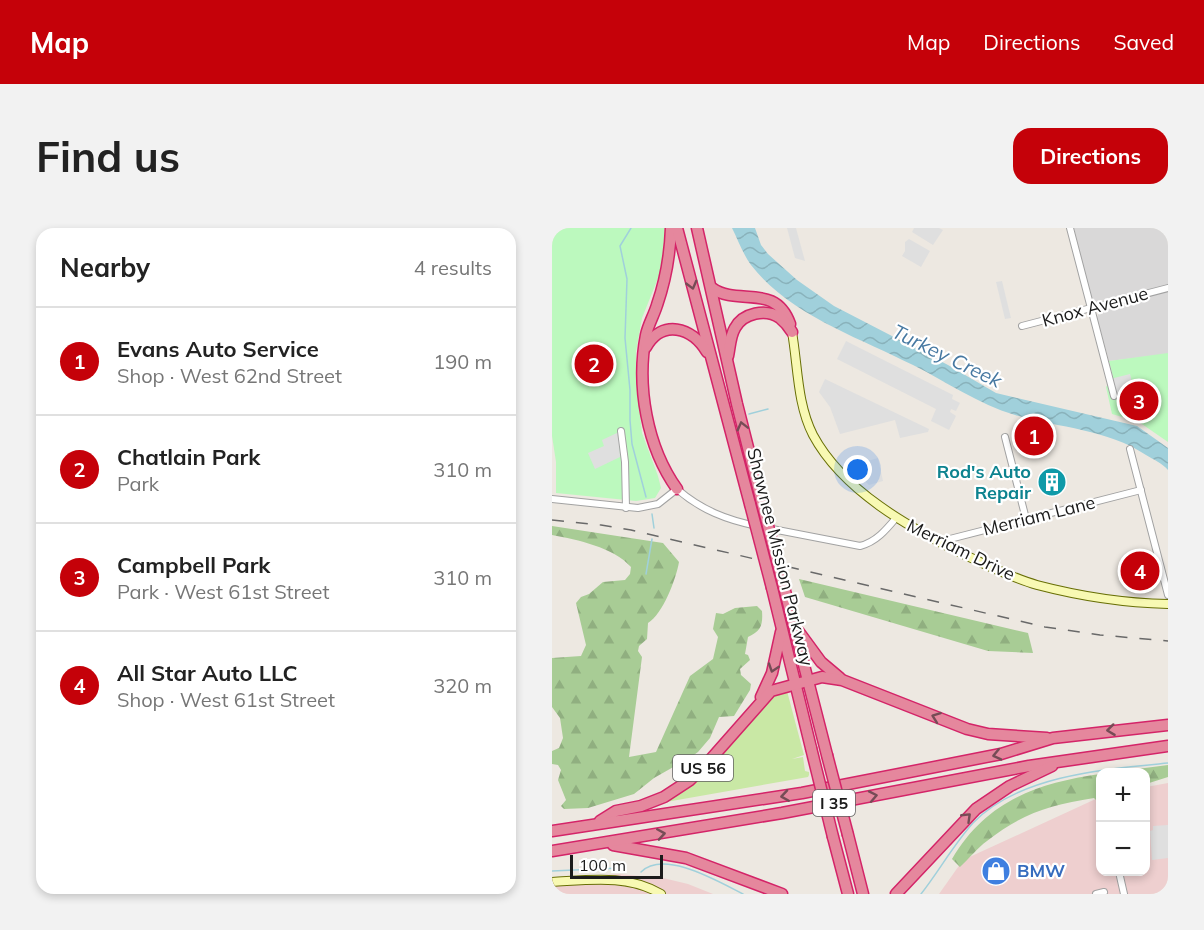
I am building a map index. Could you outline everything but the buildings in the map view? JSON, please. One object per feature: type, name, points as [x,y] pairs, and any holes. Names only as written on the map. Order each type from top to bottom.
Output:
[{"type":"highway","points":[[671,228],[667,275],[646,332],[643,353],[644,385],[650,431],[662,466],[677,489]]},
{"type":"highway","name":"Shawnee Mission Parkway","points":[[677,228],[772,588],[848,894]]},
{"type":"highway","name":"Shawnee Mission Parkway","points":[[697,228],[762,503],[863,894]]},
{"type":"highway","points":[[712,288],[726,296],[754,296],[773,302],[779,306],[787,318],[792,332]]},
{"type":"highway","points":[[727,362],[733,331],[746,317],[761,313],[775,315],[792,332]]},
{"type":"highway","points":[[643,353],[651,339],[660,333],[682,330],[693,336],[706,350],[716,372]]},
{"type":"highway","points":[[794,624],[820,662],[842,680]]},
{"type":"highway","points":[[757,705],[772,673],[782,629]]},
{"type":"highway","points":[[808,680],[825,677],[842,680],[967,729],[987,734],[1053,738]]},
{"type":"highway","name":"US 56","points":[[596,824],[616,812],[641,806],[675,791],[700,770],[771,690],[808,680]]},
{"type":"highway","name":"I 35","points":[[552,831],[802,793],[1001,754],[1053,738],[1168,725]]},
{"type":"highway","name":"I 35","points":[[552,851],[771,815],[1064,760],[1168,746]]},
{"type":"highway","points":[[899,892],[976,809],[1010,786],[1064,760]]},
{"type":"highway","points":[[603,843],[663,852],[686,858],[782,894]]},
{"type":"main road","name":"Merriam Drive","points":[[792,332],[804,409],[821,449],[834,466],[896,518],[938,542],[1003,573],[1036,584],[1137,603],[1168,604]]},
{"type":"main road","points":[[552,882],[626,880],[642,884],[661,894]]},
{"type":"street","points":[[1070,228],[1114,396]]},
{"type":"street","name":"Knox Avenue","points":[[1022,326],[1168,288]]},
{"type":"street","points":[[621,431],[625,462],[626,508]]},
{"type":"street","points":[[1005,437],[1026,519]]},
{"type":"street","points":[[1130,449],[1168,595]]},
{"type":"street","points":[[552,499],[638,508],[658,504],[677,489],[698,505],[735,521],[851,545],[868,544],[880,536],[896,518]]},
{"type":"street","name":"Merriam Lane","points":[[938,542],[1141,490]]},
{"type":"street","points":[[1120,876],[1124,894]]},
{"type":"street","points":[[1096,894],[1104,892]]},
{"type":"shaded area","points":[[787,228],[796,228],[805,261],[795,258]]},
{"type":"shaded area","points":[[914,228],[943,230],[933,245],[912,232]]},
{"type":"shaded area","points":[[1074,228],[1168,228],[1168,285],[1096,302],[1091,297]]},
{"type":"shaded area","points":[[909,239],[930,251],[921,267],[902,256],[905,251],[905,242]]},
{"type":"shaded area","points":[[1002,281],[1011,318],[1005,319],[996,282]]},
{"type":"shaded area","points":[[1168,291],[1168,354],[1109,361],[1097,318],[1099,310]]},
{"type":"shaded area","points":[[846,341],[953,395],[952,399],[960,403],[956,411],[951,409],[950,412],[956,416],[949,430],[931,421],[936,409],[837,359]]},
{"type":"shaded area","points":[[1130,374],[1135,394],[1112,400],[1108,387],[1114,378]]},
{"type":"shaded area","points":[[825,379],[929,429],[928,432],[900,438],[895,420],[840,434],[830,407],[819,392]]},
{"type":"shaded area","points":[[619,432],[620,457],[595,469],[588,453],[604,446],[602,440]]},
{"type":"shaded area","points":[[878,458],[883,481],[869,485],[855,472],[856,464]]},
{"type":"shaded area","points":[[1168,783],[1168,894],[939,894],[963,860],[1096,799],[1096,876],[1150,876],[1150,786]]},
{"type":"shaded area","points":[[1168,825],[1168,858],[1152,860],[1150,831],[1153,830],[1153,826]]},
{"type":"shaded area","points":[[618,874],[663,878],[688,884],[713,894],[552,894],[552,878]]},
{"type":"green space","points":[[667,228],[665,261],[642,318],[636,352],[642,433],[661,488],[655,498],[636,501],[556,493],[556,462],[552,436],[552,229]]},
{"type":"green space","points":[[1168,353],[1168,442],[1139,422],[1112,414],[1106,387],[1113,377],[1109,361]]},
{"type":"green space","points":[[552,526],[663,543],[679,562],[668,595],[659,612],[648,623],[647,639],[639,646],[638,651],[642,657],[629,757],[656,752],[690,676],[713,659],[718,637],[713,629],[716,613],[723,614],[735,608],[757,606],[762,611],[760,627],[748,637],[745,654],[750,660],[740,669],[741,675],[751,684],[750,690],[734,716],[719,717],[710,738],[698,752],[654,778],[634,794],[588,808],[564,809],[561,806],[566,800],[558,780],[561,770],[558,765],[552,764],[552,751],[559,748],[563,738],[560,718],[552,707],[552,658],[581,656],[586,645],[576,603],[603,582],[625,580],[630,574],[631,567],[605,549],[552,535]]},
{"type":"green space","points":[[799,579],[1028,633],[1033,653],[988,651],[805,597]]},
{"type":"green space","points":[[787,691],[804,755],[792,759],[803,757],[805,771],[809,772],[808,777],[666,802],[665,799],[769,696]]},
{"type":"green space","points":[[1168,765],[1168,777],[1150,783],[1150,768],[1145,768]]},
{"type":"green space","points":[[1096,775],[1096,800],[1094,798],[1064,804],[1037,812],[1000,831],[960,867],[952,859],[966,839],[997,809],[1034,790]]},
{"type":"water","points":[[732,228],[755,228],[761,245],[768,254],[797,280],[834,306],[948,365],[996,393],[1137,426],[1168,448],[1168,470],[1131,446],[1099,434],[1015,415],[988,405],[913,365],[826,323],[785,298],[767,283],[748,261]]},
{"type":"waterway","points":[[631,228],[620,246],[627,279],[625,338],[632,444],[646,497]]},
{"type":"waterway","points":[[749,414],[768,409]]},
{"type":"waterway","points":[[652,514],[654,528]]},
{"type":"waterway","points":[[646,574],[652,539]]},
{"type":"waterway","points":[[921,894],[973,823],[992,807],[1014,794],[1064,777],[1168,763]]},
{"type":"waterway","points":[[641,872],[651,866],[663,864],[677,866],[692,870],[743,894]]},
{"type":"waterway","points":[[552,871],[620,868]]},
{"type":"railway","points":[[552,520],[631,530],[1045,627],[1168,641]]},
{"type":"place","name":"Chatlain Park","points":[[594,364]]},
{"type":"place","name":"Campbell Park","points":[[1139,401]]},
{"type":"place","name":"Evans Auto Service","points":[[1034,436]]},
{"type":"place","name":"Rod's Auto Repair","points":[[1052,482]]},
{"type":"place","name":"All Star Auto LLC","points":[[1140,571]]},
{"type":"place","name":"BMW","points":[[996,871]]},
{"type":"water label","name":"Turkey Creek","points":[[947,356]]}]
